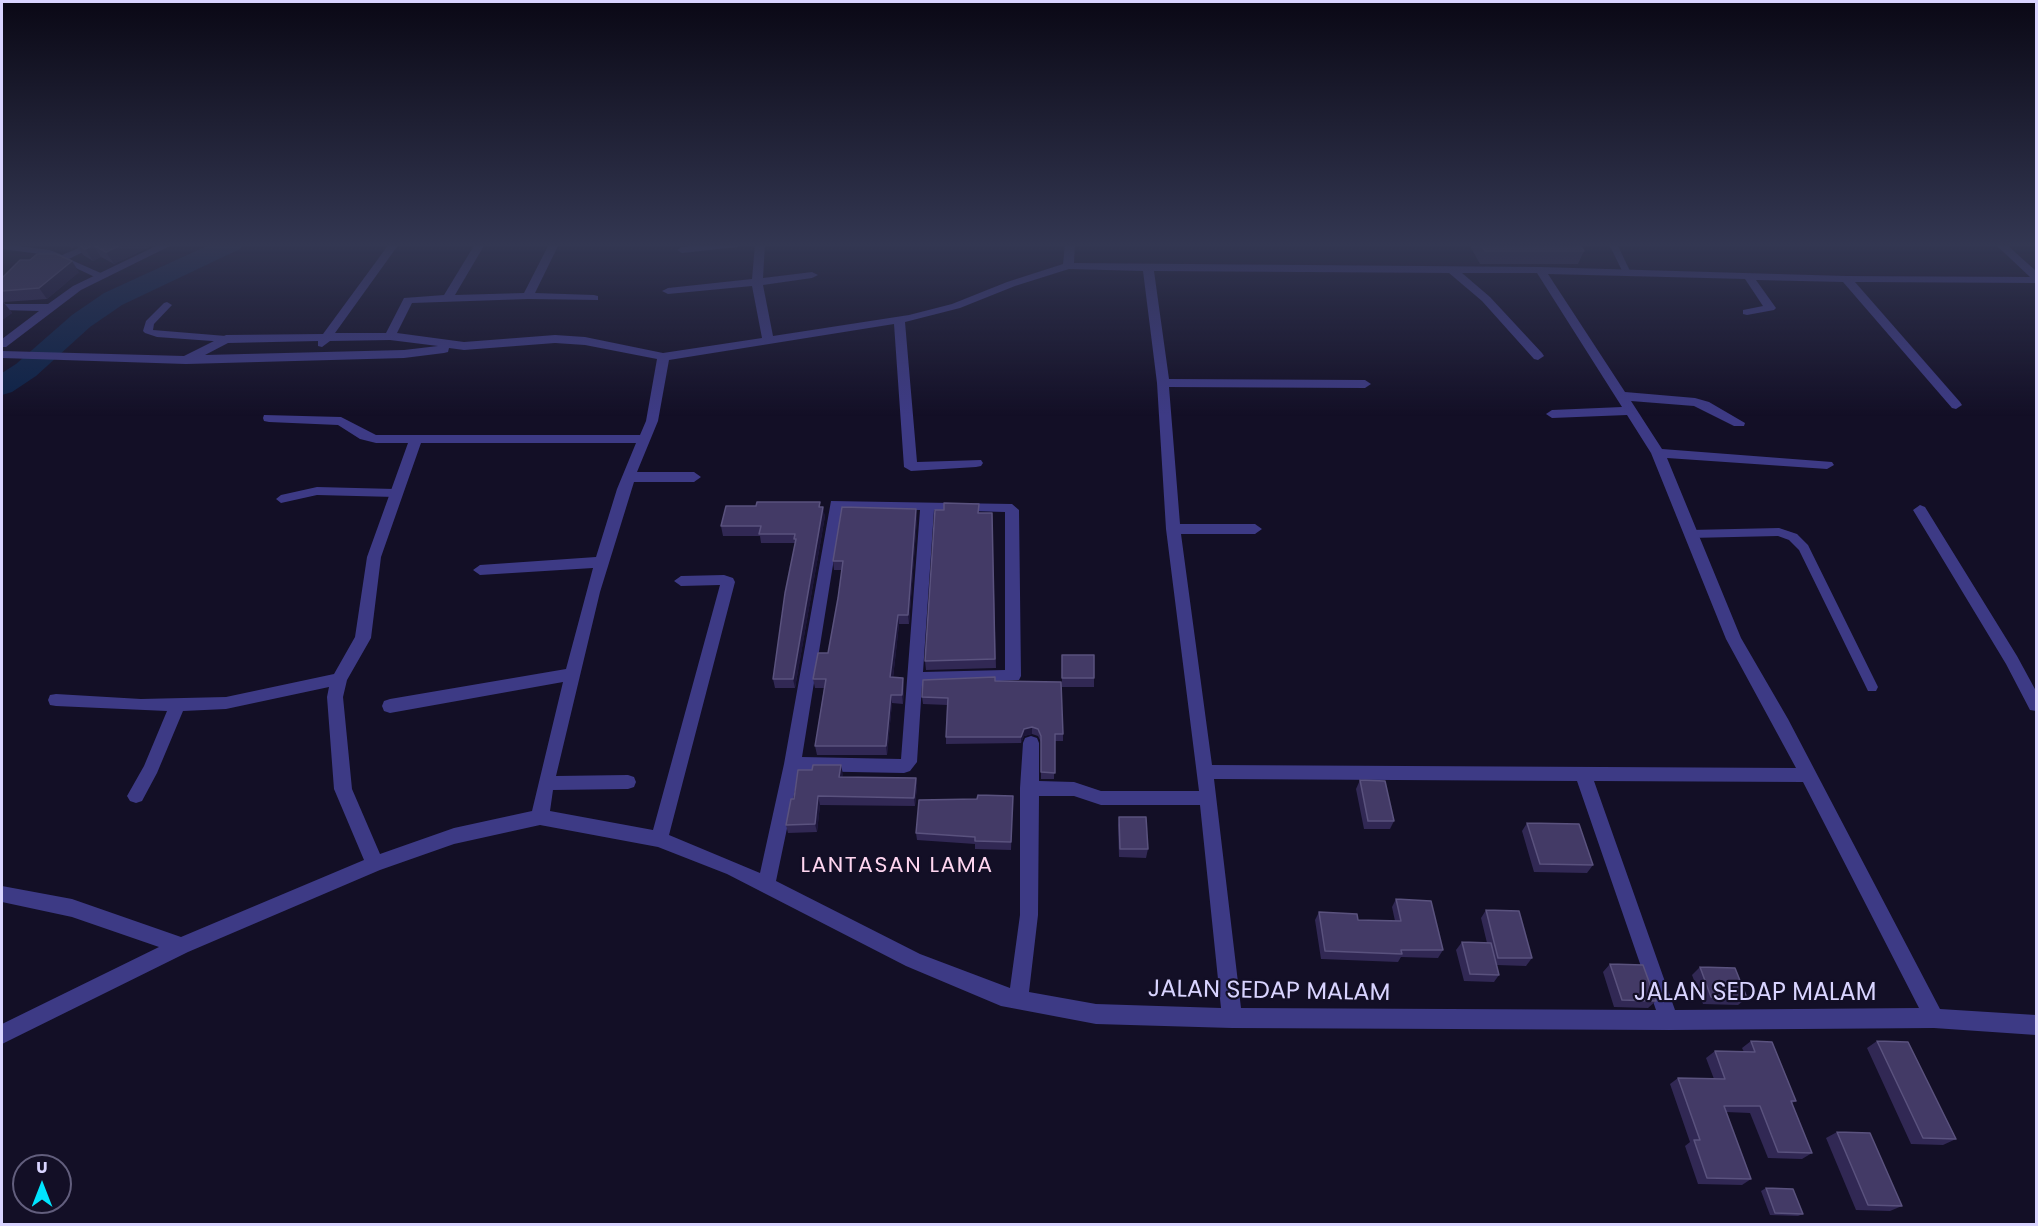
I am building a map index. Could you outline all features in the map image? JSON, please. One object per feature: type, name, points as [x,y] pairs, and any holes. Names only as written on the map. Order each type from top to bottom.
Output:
[{"type":"street","points":[[2,344],[60,301]]},
{"type":"street","points":[[310,357],[352,301]]},
{"type":"street","points":[[390,336],[407,301]]},
{"type":"street","points":[[761,301],[768,340]]},
{"type":"street","points":[[2,355],[186,360],[310,357],[404,354],[464,346],[555,339],[585,341],[663,357],[899,319],[968,301]]},
{"type":"street","points":[[1152,301],[1163,383],[1173,529],[1205,772],[1232,1018]]},
{"type":"street","points":[[1488,301],[1538,356]]},
{"type":"street","points":[[1560,301],[1658,453],[1734,639],[1808,775],[1934,1018]]},
{"type":"street","points":[[1747,312],[1770,308],[1765,301]]},
{"type":"street","points":[[1865,301],[1956,405]]},
{"type":"street","points":[[2,307],[51,308]]},
{"type":"street","points":[[899,319],[911,467],[976,463]]},
{"type":"street","points":[[186,360],[226,339],[390,336],[464,346]]},
{"type":"street","points":[[2,1034],[181,946],[375,864],[454,836],[540,817],[546,783],[602,562],[629,477],[652,421],[663,357]]},
{"type":"street","points":[[1163,383],[1365,384]]},
{"type":"street","points":[[1622,396],[1695,402],[1739,423]]},
{"type":"street","points":[[1552,414],[1631,411]]},
{"type":"street","points":[[269,418],[341,421],[365,436],[416,439],[645,439]]},
{"type":"street","points":[[375,864],[343,789],[335,697],[339,679],[363,638],[374,557],[416,439]]},
{"type":"street","points":[[1658,453],[1827,465]]},
{"type":"street","points":[[629,477],[694,477]]},
{"type":"street","points":[[766,885],[792,764],[830,504],[1007,507],[1012,510],[1013,676],[915,678]]},
{"type":"street","points":[[792,764],[904,766],[909,762],[927,506]]},
{"type":"street","points":[[1920,510],[2037,705]]},
{"type":"street","points":[[1173,529],[1255,530]]},
{"type":"street","points":[[480,570],[602,562]]},
{"type":"street","points":[[659,839],[728,582],[724,580],[681,581]]},
{"type":"street","points":[[390,706],[574,674]]},
{"type":"street","points":[[56,700],[141,705],[226,703],[339,679]]},
{"type":"street","points":[[136,796],[151,768],[178,703]]},
{"type":"street","points":[[1018,1000],[1029,915],[1031,743]]},
{"type":"street","points":[[1205,772],[1808,775]]},
{"type":"street","points":[[1583,775],[1669,1020]]},
{"type":"street","points":[[546,783],[628,782]]},
{"type":"street","points":[[1029,788],[1074,789],[1101,798],[1207,798]]},
{"type":"street","name":"JALAN SEDAP MALAM","points":[[540,817],[659,839],[733,868],[912,960],[1001,996],[1096,1014],[1232,1018],[1669,1020],[1934,1018],[2037,1025]]},
{"type":"street","points":[[2,894],[72,908],[181,946]]},
{"type":"lane","points":[[166,305],[149,323],[148,331],[157,334],[226,339]]},
{"type":"lane","points":[[282,499],[317,491],[395,493]]},
{"type":"lane","points":[[1690,534],[1779,532],[1793,537],[1804,548],[1872,687]]},
{"type":"building","points":[[757,502],[820,502],[819,507],[823,507],[793,679],[773,679],[795,534],[759,534],[761,526],[721,526],[726,506],[756,506]]},
{"type":"building","points":[[944,503],[979,504],[978,513],[992,513],[995,659],[925,661],[935,510],[944,510]]},
{"type":"building","points":[[842,507],[916,509],[908,615],[898,615],[890,677],[903,678],[902,695],[891,695],[886,746],[815,746],[826,679],[813,679],[818,653],[828,653],[838,598],[843,561],[833,561]]},
{"type":"building","points":[[1062,655],[1094,655],[1094,678],[1062,678]]},
{"type":"building","points":[[995,677],[995,681],[1061,682],[1063,734],[1055,734],[1055,773],[1041,772],[1041,736],[1038,729],[1032,727],[1024,729],[1021,737],[946,737],[948,698],[922,697],[923,680]]},
{"type":"building","points":[[813,765],[841,765],[839,777],[916,778],[914,798],[818,796],[815,824],[786,825],[791,799],[794,799],[798,770],[812,770]]},
{"type":"building","points":[[1360,780],[1385,781],[1394,821],[1368,821]]},
{"type":"building","points":[[978,795],[1013,796],[1011,842],[975,841],[975,837],[916,833],[919,800],[977,799]]},
{"type":"building","points":[[1119,817],[1146,817],[1148,849],[1120,849]]},
{"type":"building","points":[[1527,823],[1579,824],[1593,865],[1540,864]]},
{"type":"building","points":[[1396,899],[1431,901],[1443,950],[1401,950],[1402,954],[1325,951],[1319,912],[1357,914],[1358,920],[1401,921]]},
{"type":"building","points":[[1486,910],[1519,911],[1532,958],[1498,958]]},
{"type":"building","points":[[1462,942],[1491,943],[1499,975],[1470,974]]},
{"type":"building","points":[[1610,964],[1643,965],[1656,1001],[1622,1000]]},
{"type":"building","points":[[1700,967],[1735,968],[1747,998],[1711,997]]},
{"type":"building","points":[[1751,1041],[1772,1042],[1796,1101],[1791,1101],[1812,1153],[1778,1152],[1760,1106],[1724,1106],[1751,1179],[1707,1178],[1694,1140],[1700,1140],[1678,1078],[1725,1079],[1715,1051],[1755,1052]]},
{"type":"building","points":[[1877,1041],[1908,1042],[1956,1139],[1923,1138]]},
{"type":"building","points":[[1837,1132],[1870,1133],[1902,1206],[1868,1205]]},
{"type":"building","points":[[1766,1188],[1793,1189],[1803,1214],[1775,1213]]},
{"type":"waterway","points":[[2,386],[26,370],[81,321],[110,301]]},
{"type":"district","name":"LANTASAN LAMA","points":[[897,866]]}]
